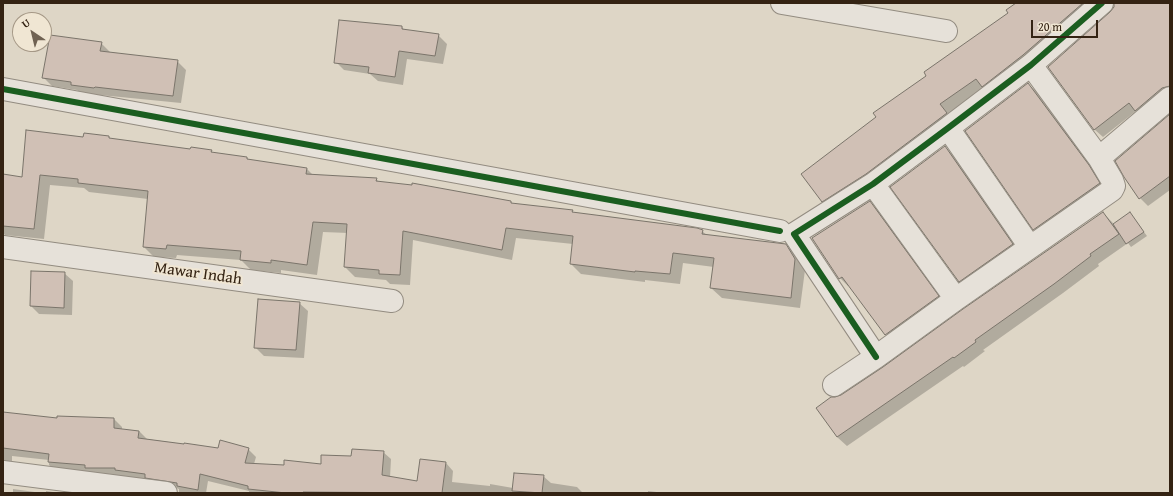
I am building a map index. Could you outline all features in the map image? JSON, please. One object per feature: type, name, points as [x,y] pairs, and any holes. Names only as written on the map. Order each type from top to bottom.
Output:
[{"type":"street","points":[[782,3],[946,31]]},
{"type":"street","points":[[876,356],[794,234],[873,184],[948,128],[1031,65],[1102,3]]},
{"type":"street","points":[[834,385],[1112,190],[1114,186],[1112,180],[1099,158],[1031,65]]},
{"type":"street","points":[[3,89],[780,231]]},
{"type":"street","points":[[1099,158],[1170,98]]},
{"type":"street","points":[[948,128],[1030,247]]},
{"type":"street","points":[[873,184],[956,299]]},
{"type":"street","name":"Mawar Indah","points":[[3,247],[392,301]]},
{"type":"street","points":[[3,472],[166,493]]},
{"type":"building","points":[[1016,3],[1083,3],[1023,55],[982,87],[976,79],[940,104],[947,113],[866,174],[822,202],[801,174],[876,117],[873,113],[926,76],[924,72],[1008,13],[1006,10]]},
{"type":"building","points":[[1114,3],[1170,3],[1170,86],[1162,88],[1135,111],[1129,103],[1094,130],[1048,67],[1110,12],[1114,7]]},
{"type":"building","points":[[339,20],[402,26],[402,29],[439,34],[435,56],[399,51],[395,77],[368,73],[369,67],[334,63]]},
{"type":"building","points":[[52,35],[102,42],[100,51],[178,60],[173,96],[71,85],[71,82],[42,78],[47,52],[52,52]]},
{"type":"building","points":[[1028,83],[1089,165],[1100,183],[1033,230],[965,131]]},
{"type":"building","points":[[1170,114],[1170,176],[1139,199],[1115,161]]},
{"type":"building","points":[[26,130],[83,137],[84,133],[109,136],[109,138],[190,149],[191,147],[212,150],[211,152],[247,157],[247,159],[307,168],[306,174],[377,178],[376,181],[412,185],[412,183],[511,201],[511,203],[573,210],[572,212],[697,228],[703,230],[702,234],[786,244],[795,259],[791,298],[710,288],[714,258],[673,253],[670,274],[635,272],[570,264],[573,236],[506,228],[502,250],[403,231],[400,275],[379,274],[379,270],[344,267],[347,224],[313,222],[307,265],[271,260],[271,263],[240,260],[241,251],[167,245],[166,249],[143,247],[148,191],[78,183],[78,179],[40,175],[34,229],[3,226],[3,174],[22,177]]},
{"type":"building","points":[[945,146],[1013,244],[959,282],[890,187]]},
{"type":"building","points":[[870,201],[939,296],[885,335],[842,277],[839,279],[812,238]]},
{"type":"building","points":[[1103,212],[1119,234],[1090,254],[1091,256],[1054,284],[975,340],[976,342],[954,358],[953,357],[837,437],[816,408],[831,397],[841,395],[883,367],[963,309]]},
{"type":"building","points":[[1130,212],[1144,232],[1126,244],[1113,224]]},
{"type":"building","points":[[31,271],[65,272],[64,308],[30,306]]},
{"type":"building","points":[[258,299],[300,302],[296,350],[254,348]]},
{"type":"building","points":[[3,412],[57,418],[57,416],[114,418],[114,428],[139,431],[138,438],[184,444],[218,448],[220,440],[249,448],[245,463],[284,465],[284,460],[321,464],[321,455],[351,456],[352,449],[384,451],[382,475],[417,481],[420,459],[446,462],[442,493],[286,493],[248,489],[248,486],[200,474],[198,490],[177,486],[177,483],[145,478],[145,474],[115,470],[115,468],[85,468],[85,465],[48,462],[49,454],[3,448]]},
{"type":"building","points":[[514,473],[544,475],[542,493],[512,491]]},
{"type":"cycle path","points":[[876,357],[794,234],[873,184],[948,128],[1031,65],[1102,3]]},
{"type":"cycle path","points":[[3,89],[780,231]]}]
